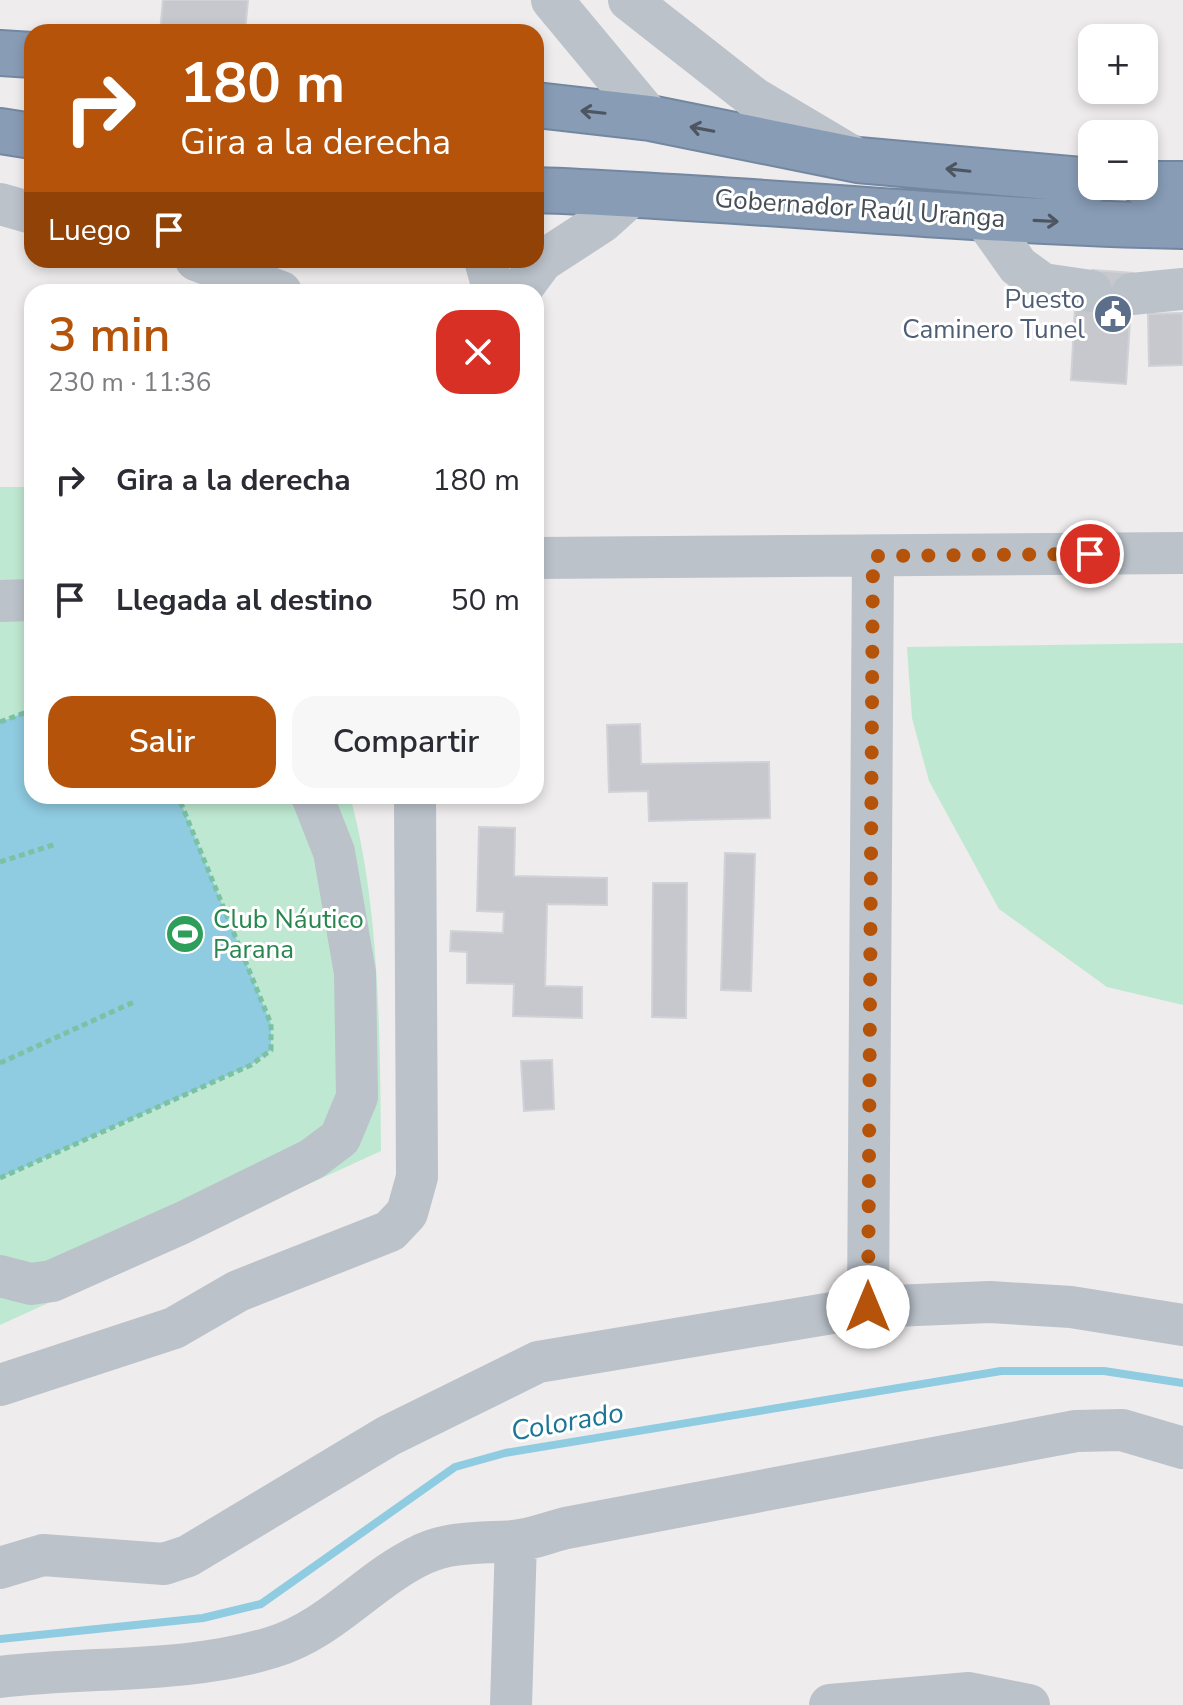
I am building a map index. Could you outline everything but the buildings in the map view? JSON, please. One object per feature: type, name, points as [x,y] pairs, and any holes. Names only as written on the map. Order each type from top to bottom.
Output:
[{"type":"highway","points":[[0,53],[24,54]]},
{"type":"highway","name":"Gobernador Raúl Uranga","points":[[544,106],[650,118],[858,160],[1078,180]]},
{"type":"highway","points":[[0,131],[24,135]]},
{"type":"highway","points":[[1158,184],[1183,184]]},
{"type":"highway","name":"Gobernador Raúl Uranga","points":[[544,190],[984,218],[1183,226]]},
{"type":"street","points":[[552,0],[650,118]]},
{"type":"street","points":[[629,0],[754,98],[858,160]]},
{"type":"street","points":[[0,139],[24,150]]},
{"type":"street","points":[[544,260],[602,222],[633,194]]},
{"type":"street","points":[[0,204],[24,211]]},
{"type":"street","points":[[984,218],[1018,266],[1043,284],[1091,291]]},
{"type":"street","points":[[217,268],[260,284]]},
{"type":"street","points":[[1132,294],[1183,289]]},
{"type":"street","points":[[544,558],[1183,553]]},
{"type":"street","points":[[868,1307],[873,556]]},
{"type":"street","points":[[0,601],[24,600]]},
{"type":"street","points":[[0,1276],[31,1284],[52,1281],[182,1223],[312,1159],[340,1138],[357,1097],[355,973],[334,852],[315,804]]},
{"type":"street","points":[[0,1385],[174,1328],[238,1291],[390,1231],[407,1213],[417,1177],[415,804]]},
{"type":"street","points":[[0,1568],[43,1555],[164,1564],[188,1556],[388,1436],[538,1362],[868,1307],[990,1302],[1071,1307],[1183,1325]]},
{"type":"street","points":[[0,1677],[183,1664],[248,1654],[277,1646],[326,1624],[401,1566],[426,1552],[471,1541],[516,1541],[566,1528],[1076,1431],[1122,1430],[1183,1448]]},
{"type":"street","points":[[511,1705],[516,1541]]},
{"type":"street","points":[[830,1705],[969,1693],[1029,1705]]},
{"type":"path","points":[[0,722],[24,713]]},
{"type":"path","points":[[0,1178],[251,1065],[271,1050],[271,1024],[181,804]]},
{"type":"path","points":[[0,862],[56,844]]},
{"type":"path","points":[[0,1063],[136,1001]]},
{"type":"green space","name":"Club Náutico Parana","points":[[0,487],[24,487],[24,804],[352,804],[373,926],[379,1017],[381,1151],[0,1325]]},
{"type":"green space","points":[[1183,643],[1183,1005],[1107,987],[999,909],[929,781],[912,718],[907,647]]},
{"type":"water","points":[[24,713],[24,804],[181,804],[271,1024],[271,1050],[251,1065],[0,1178],[0,722]]},
{"type":"waterway","name":"Colorado","points":[[0,1639],[203,1618],[261,1604],[455,1467],[505,1453],[1001,1371],[1104,1371],[1183,1383]]},
{"type":"place","name":"Puesto Caminero Tunel","points":[[1113,314]]},
{"type":"place","name":"Club Náutico Parana","points":[[185,934]]},
{"type":"route","points":[[868,1307],[873,556],[1090,554]]}]
